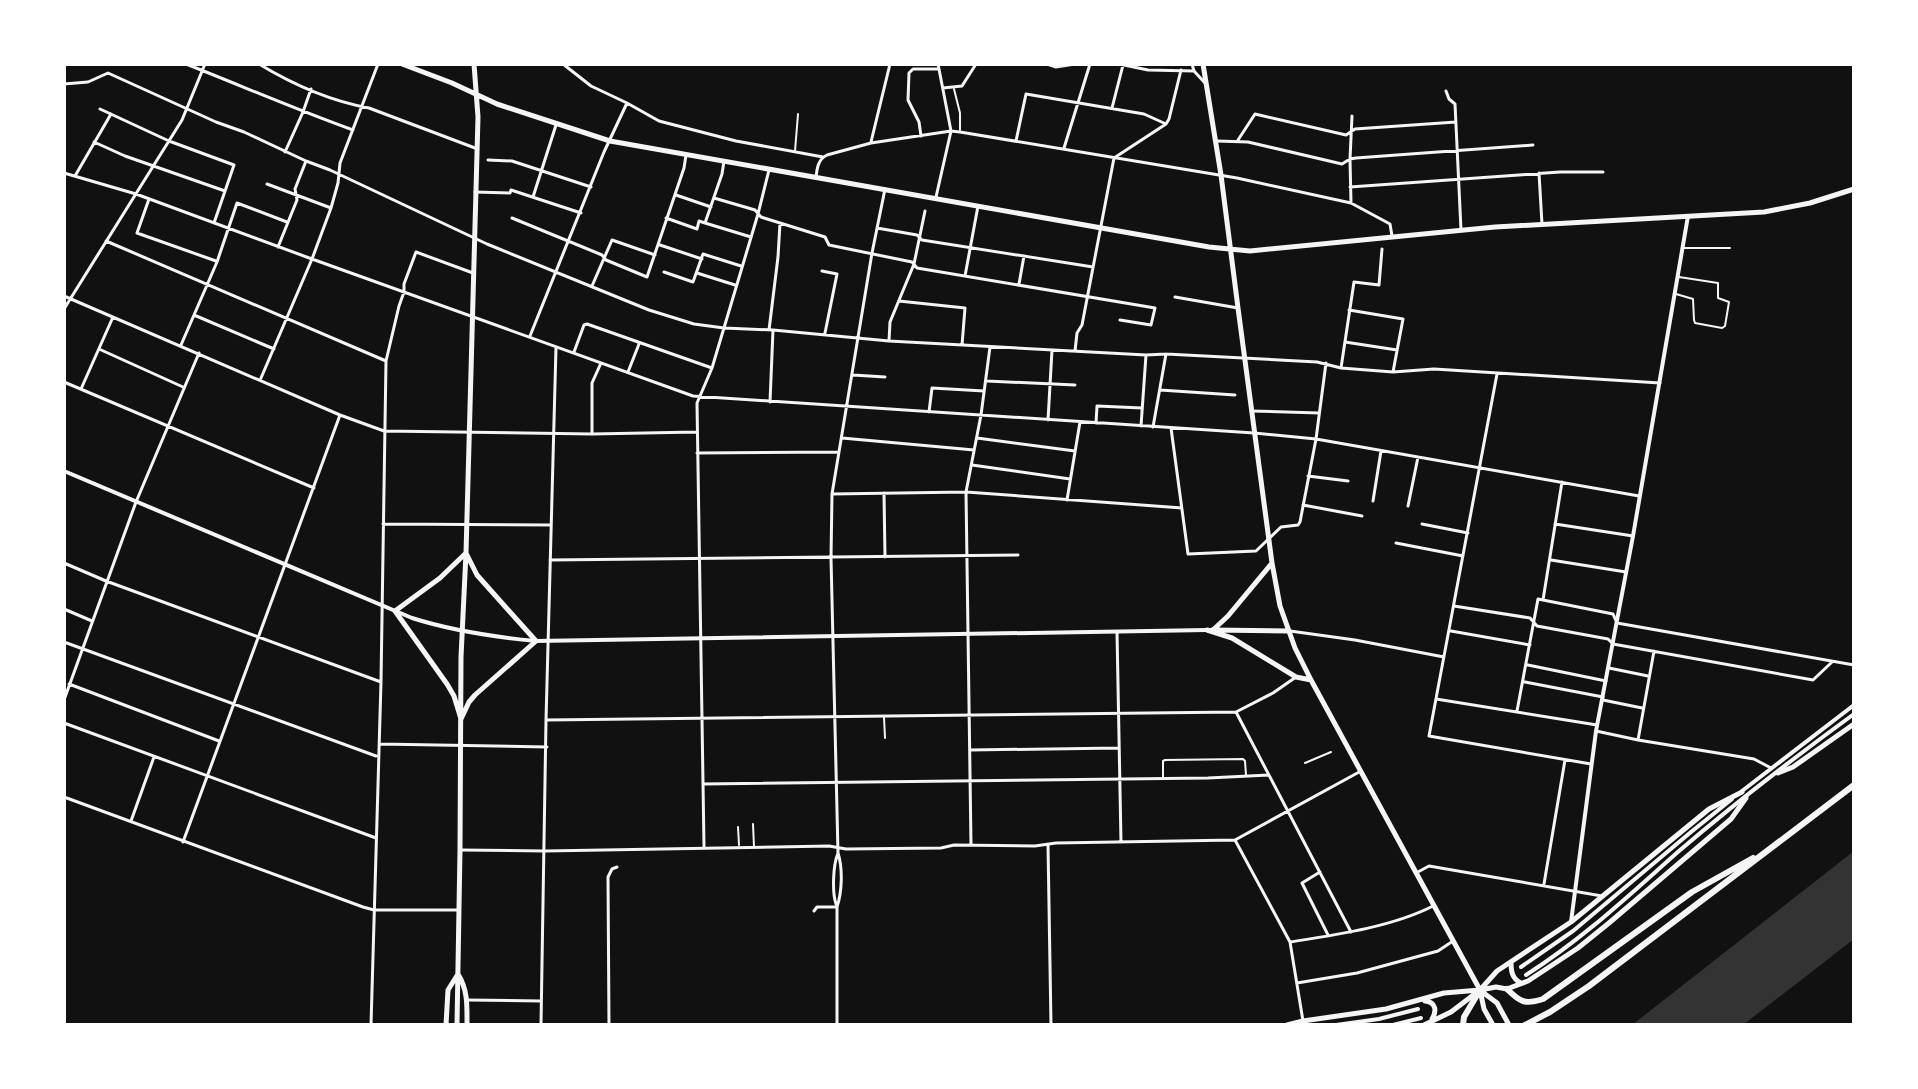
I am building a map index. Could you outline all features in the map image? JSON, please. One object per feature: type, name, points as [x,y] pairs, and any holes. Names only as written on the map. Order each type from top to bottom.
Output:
[{"type":"highway","points":[[1525,1025],[1589,986],[1854,785]]},
{"type":"highway","points":[[1507,989],[1520,1001],[1543,999],[1692,892],[1771,849]]},
{"type":"highway","points":[[1463,1025],[1464,1017],[1480,990]]},
{"type":"main road","points":[[402,64],[497,104],[610,141],[1100,228],[1250,251],[1461,230],[1764,212],[1810,203],[1854,189]]},
{"type":"main road","points":[[457,1024],[463,631],[478,117],[474,64]]},
{"type":"main road","points":[[1203,64],[1280,606],[1311,680],[1480,990],[1484,1009],[1492,1024]]},
{"type":"main road","points":[[461,719],[447,684],[395,611],[440,578],[466,553]]},
{"type":"main road","points":[[461,719],[469,702],[536,641],[477,575],[466,553]]},
{"type":"main road","points":[[1210,630],[1228,616],[1272,563]]},
{"type":"main road","points":[[1210,630],[1289,631]]},
{"type":"main road","points":[[1210,630],[1232,638],[1296,677],[1311,680]]},
{"type":"main road","points":[[1778,773],[1793,767],[1854,724]]},
{"type":"main road","points":[[1427,1024],[1451,1012],[1480,990],[1497,971],[1571,922],[1709,809],[1744,795]]},
{"type":"main road","points":[[1287,1025],[1386,1009],[1444,993],[1496,987],[1507,989],[1528,981],[1609,923],[1731,819],[1744,795]]},
{"type":"main road","points":[[1511,961],[1512,975],[1521,983]]},
{"type":"main road","points":[[458,974],[463,981],[467,1000],[467,1025]]},
{"type":"main road","points":[[446,1025],[448,990],[458,974]]},
{"type":"main road","points":[[1480,990],[1497,1003],[1509,1025]]},
{"type":"main road","points":[[1422,1001],[1429,1001],[1436,1011],[1427,1024]]},
{"type":"street","points":[[186,64],[353,131]]},
{"type":"street","points":[[64,309],[182,120],[205,64]]},
{"type":"street","points":[[259,64],[293,83],[477,149]]},
{"type":"street","points":[[261,379],[331,208],[340,163],[378,64]]},
{"type":"street","points":[[563,64],[591,86],[659,121],[736,141],[823,157],[871,143],[960,132],[1221,175],[1351,203],[1390,224],[1392,236]]},
{"type":"street","points":[[871,143],[890,64]]},
{"type":"street","points":[[943,88],[964,84],[976,64]]},
{"type":"street","points":[[1047,64],[1056,67],[1075,64]]},
{"type":"street","points":[[1063,149],[1090,64]]},
{"type":"street","points":[[1112,108],[1121,64],[1151,70],[1194,71]]},
{"type":"street","points":[[1192,64],[1205,83]]},
{"type":"street","points":[[921,136],[919,122],[908,100],[910,70],[939,67],[951,131],[935,199]]},
{"type":"street","points":[[1075,351],[1114,158],[1166,124],[1181,70]]},
{"type":"street","points":[[64,84],[88,82],[108,71],[474,238],[678,320],[724,328],[889,341],[1326,363],[1341,368],[1393,372],[1434,369],[1660,383]]},
{"type":"street","points":[[285,152],[311,89]]},
{"type":"street","points":[[1446,91],[1455,104],[1461,230]]},
{"type":"street","points":[[1016,141],[1026,94],[1144,114],[1166,124]]},
{"type":"street","points":[[529,337],[627,103]]},
{"type":"street","points":[[100,109],[169,141],[234,165],[214,223]]},
{"type":"street","points":[[75,176],[111,114]]},
{"type":"street","points":[[1237,141],[1255,114],[1346,135],[1355,129],[1456,122]]},
{"type":"street","points":[[1351,203],[1352,116]]},
{"type":"street","points":[[533,197],[557,124]]},
{"type":"street","points":[[1216,142],[1237,141],[1342,164],[1350,159],[1533,145]]},
{"type":"street","points":[[94,142],[225,191]]},
{"type":"street","points":[[512,218],[647,277],[686,154]]},
{"type":"street","points":[[816,178],[818,164],[823,157]]},
{"type":"street","points":[[488,160],[512,161],[591,187]]},
{"type":"street","points":[[278,247],[297,200],[295,189],[306,161]]},
{"type":"street","points":[[705,223],[724,161]]},
{"type":"street","points":[[704,848],[697,403],[712,368],[769,170]]},
{"type":"street","points":[[1350,187],[1539,173],[1603,172]]},
{"type":"street","points":[[64,173],[136,194],[700,397],[1316,439],[1640,496]]},
{"type":"street","points":[[1539,173],[1542,224]]},
{"type":"street","points":[[267,184],[331,208]]},
{"type":"street","points":[[837,1025],[837,907],[833,891],[838,847],[832,494],[885,189]]},
{"type":"street","points":[[475,192],[510,193],[511,190],[581,213]]},
{"type":"street","points":[[675,195],[711,207]]},
{"type":"street","points":[[714,198],[825,237],[829,245],[912,262],[917,268],[1155,308],[1151,325],[1120,320]]},
{"type":"street","points":[[149,199],[137,233],[217,262]]},
{"type":"street","points":[[181,345],[217,262],[237,203],[287,222]]},
{"type":"street","points":[[965,276],[978,206]]},
{"type":"street","points":[[889,341],[890,322],[914,264],[925,211]]},
{"type":"street","points":[[1571,922],[1591,764],[1688,216]]},
{"type":"street","points":[[666,218],[697,229],[699,221],[751,237]]},
{"type":"street","points":[[770,402],[771,330],[780,223]]},
{"type":"street","points":[[877,228],[917,235],[922,240],[1093,267]]},
{"type":"street","points":[[592,286],[612,240],[655,255]]},
{"type":"street","points":[[106,241],[386,361]]},
{"type":"street","points":[[659,245],[741,266]]},
{"type":"street","points":[[1341,368],[1354,282],[1379,285],[1382,249]]},
{"type":"street","points":[[371,1025],[386,361],[404,284],[416,252],[473,273]]},
{"type":"street","points":[[664,272],[693,282],[702,256]]},
{"type":"street","points":[[1019,285],[1024,256]]},
{"type":"street","points":[[822,271],[837,274],[825,335]]},
{"type":"street","points":[[697,273],[735,285]]},
{"type":"street","points":[[64,296],[384,431],[554,434],[697,432]]},
{"type":"street","points":[[1175,297],[1238,308]]},
{"type":"street","points":[[899,301],[965,308],[962,345]]},
{"type":"street","points":[[1349,310],[1403,319],[1393,372]]},
{"type":"street","points":[[194,315],[274,349]]},
{"type":"street","points":[[81,389],[113,317]]},
{"type":"street","points":[[573,353],[587,324],[712,368]]},
{"type":"street","points":[[1345,342],[1397,350]]},
{"type":"street","points":[[628,372],[639,344]]},
{"type":"street","points":[[541,1025],[556,347]]},
{"type":"street","points":[[971,845],[966,492],[990,347]]},
{"type":"street","points":[[99,349],[184,387]]},
{"type":"street","points":[[1048,420],[1052,350]]},
{"type":"street","points":[[64,700],[136,502],[199,353]]},
{"type":"street","points":[[1153,427],[1166,354]]},
{"type":"street","points":[[1141,426],[1146,355]]},
{"type":"street","points":[[592,434],[592,383],[601,363]]},
{"type":"street","points":[[1171,428],[1188,554],[1256,551],[1281,527],[1300,522],[1326,363]]},
{"type":"street","points":[[1497,374],[1429,736],[1591,764]]},
{"type":"street","points":[[853,375],[885,377]]},
{"type":"street","points":[[986,381],[1075,385]]},
{"type":"street","points":[[64,382],[314,488]]},
{"type":"street","points":[[929,412],[932,388],[984,391]]},
{"type":"street","points":[[1160,390],[1235,395]]},
{"type":"street","points":[[1096,423],[1097,406],[1142,408]]},
{"type":"street","points":[[1251,411],[1319,413]]},
{"type":"street","points":[[183,842],[340,415]]},
{"type":"street","points":[[1067,500],[1080,422]]},
{"type":"street","points":[[842,438],[975,450]]},
{"type":"street","points":[[977,438],[1075,451]]},
{"type":"street","points":[[1373,501],[1381,451]]},
{"type":"street","points":[[697,453],[839,452]]},
{"type":"street","points":[[1408,506],[1418,457]]},
{"type":"street","points":[[972,465],[1070,479]]},
{"type":"street","points":[[64,471],[412,618],[444,628],[508,638],[536,641],[1210,630]]},
{"type":"street","points":[[1308,476],[1348,481]]},
{"type":"street","points":[[1543,600],[1562,482]]},
{"type":"street","points":[[832,494],[966,492],[1182,508]]},
{"type":"street","points":[[884,493],[885,557]]},
{"type":"street","points":[[1303,505],[1362,516]]},
{"type":"street","points":[[382,524],[551,525]]},
{"type":"street","points":[[1422,524],[1468,533]]},
{"type":"street","points":[[1555,524],[1633,536]]},
{"type":"street","points":[[1396,543],[1463,556]]},
{"type":"street","points":[[550,560],[1018,555]]},
{"type":"street","points":[[1550,560],[1626,572]]},
{"type":"street","points":[[64,563],[381,682]]},
{"type":"street","points":[[1517,711],[1538,599],[1613,614],[1617,623]]},
{"type":"street","points":[[1454,606],[1530,618],[1537,626],[1608,639],[1613,644],[1813,680],[1832,662]]},
{"type":"street","points":[[64,609],[92,621]]},
{"type":"street","points":[[1617,623],[1854,665]]},
{"type":"street","points":[[1289,631],[1444,657]]},
{"type":"street","points":[[1449,631],[1530,645]]},
{"type":"street","points":[[1117,632],[1121,842]]},
{"type":"street","points":[[64,642],[377,757]]},
{"type":"street","points":[[1638,740],[1654,651]]},
{"type":"street","points":[[1526,665],[1606,681]]},
{"type":"street","points":[[1609,668],[1649,676]]},
{"type":"street","points":[[546,720],[1236,712],[1296,677]]},
{"type":"street","points":[[1523,681],[1644,709]]},
{"type":"street","points":[[69,684],[220,741]]},
{"type":"street","points":[[1436,699],[1517,711],[1638,740],[1754,759],[1771,768]]},
{"type":"street","points":[[1526,975],[1583,936],[1771,768],[1854,705]]},
{"type":"street","points":[[1236,712],[1351,932]]},
{"type":"street","points":[[1521,967],[1586,922],[1668,851],[1778,773],[1854,714]]},
{"type":"street","points":[[64,723],[376,838]]},
{"type":"street","points":[[379,744],[547,747]]},
{"type":"street","points":[[970,750],[1119,748]]},
{"type":"street","points":[[130,822],[154,757]]},
{"type":"street","points":[[1544,884],[1565,760]]},
{"type":"street","points":[[460,850],[941,848],[1235,840],[1361,771]]},
{"type":"street","points":[[703,784],[1269,775]]},
{"type":"street","points":[[64,797],[374,910],[459,910]]},
{"type":"street","points":[[1235,840],[1290,942],[1303,1021]]},
{"type":"street","points":[[1048,845],[1051,1025]]},
{"type":"street","points":[[1416,873],[1429,866],[1602,896]]},
{"type":"street","points":[[609,1025],[608,877],[617,867]]},
{"type":"street","points":[[1320,872],[1302,883],[1329,936]]},
{"type":"street","points":[[1290,942],[1351,932],[1417,914],[1433,906]]},
{"type":"street","points":[[814,911],[817,907],[837,907]]},
{"type":"street","points":[[1297,983],[1357,973],[1424,955],[1438,951],[1453,941]]},
{"type":"street","points":[[467,1000],[541,1001]]},
{"type":"street","points":[[1336,1025],[1418,1009]]},
{"type":"street","points":[[1393,1025],[1421,1018]]},
{"type":"lane","points":[[954,88],[960,113],[960,132]]},
{"type":"lane","points":[[794,152],[798,114]]},
{"type":"lane","points":[[1683,248],[1730,248]]},
{"type":"lane","points":[[1675,294],[1693,299],[1695,323],[1725,326],[1729,302],[1718,298],[1718,283],[1677,277]]},
{"type":"lane","points":[[884,717],[885,738]]},
{"type":"lane","points":[[1305,763],[1331,752]]},
{"type":"lane","points":[[1163,778],[1163,760],[1244,760],[1246,777]]},
{"type":"lane","points":[[753,824],[754,847]]},
{"type":"lane","points":[[738,827],[739,847]]},
{"type":"shaded area","points":[[1854,851],[1854,939],[1743,1025],[1632,1025]]}]
